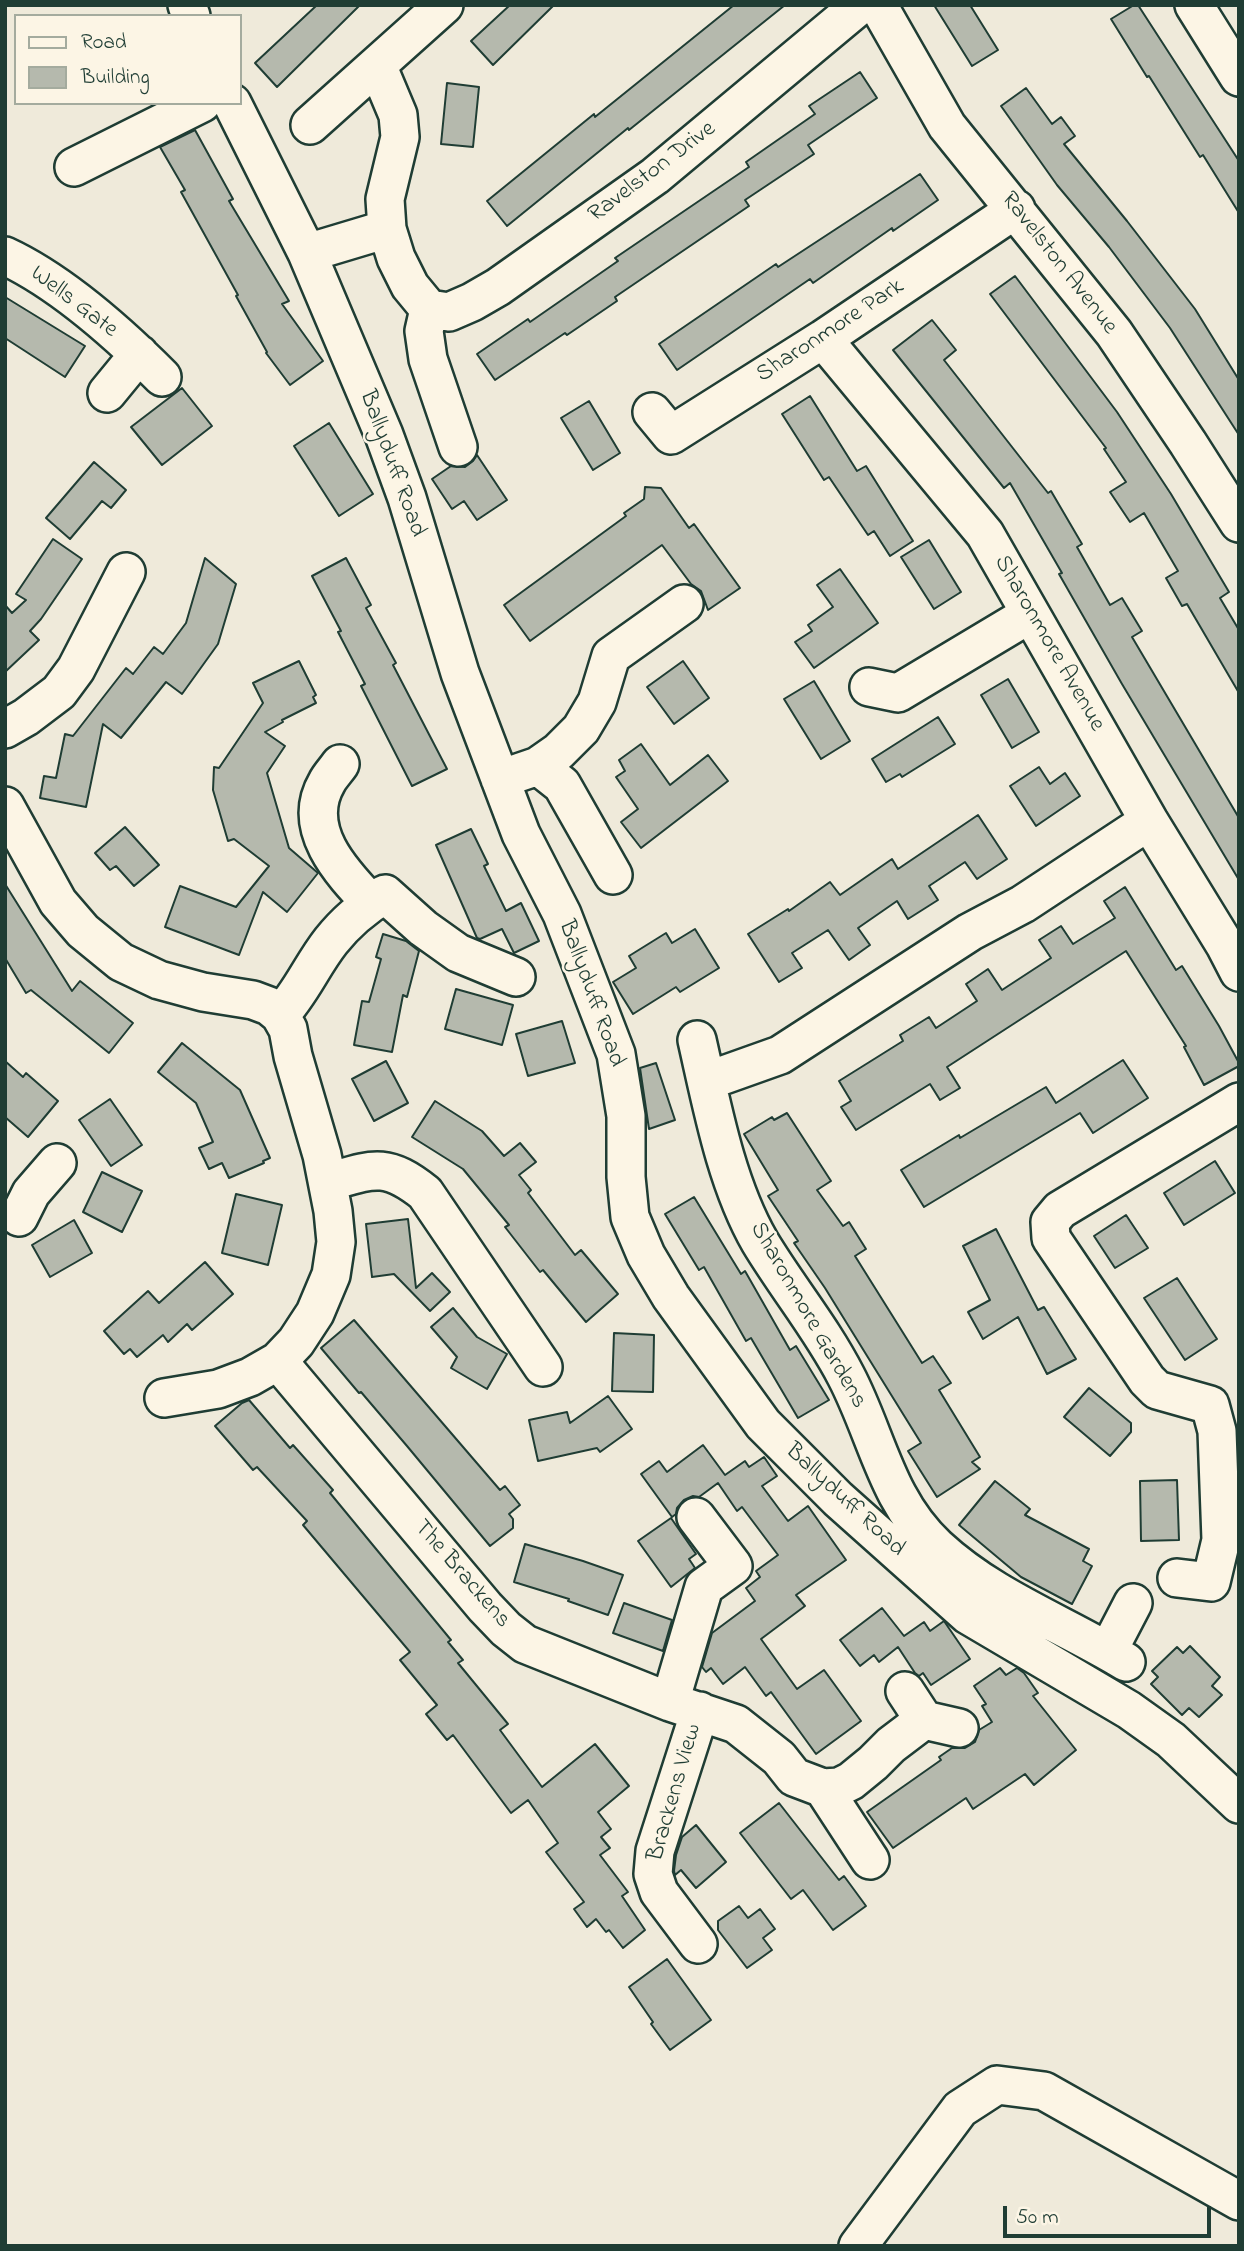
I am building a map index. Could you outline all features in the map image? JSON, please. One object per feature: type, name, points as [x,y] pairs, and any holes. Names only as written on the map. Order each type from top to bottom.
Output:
[{"type":"street","name":"Ravelston Drive","points":[[429,309],[449,312],[498,287],[655,176],[860,5]]},
{"type":"street","name":"Ravelston Avenue","points":[[878,5],[947,125],[1114,333],[1239,523]]},
{"type":"street","points":[[1195,5],[1236,66]]},
{"type":"street","points":[[310,125],[433,15]]},
{"type":"street","points":[[377,65],[398,115],[400,137],[384,199],[387,229],[396,258],[410,286],[429,309],[424,331],[428,359],[458,447]]},
{"type":"street","points":[[74,167],[198,105]]},
{"type":"street","name":"Ballyduff Road","points":[[233,105],[307,253],[384,435],[407,498],[460,673],[521,834],[562,914],[616,1054],[626,1116],[626,1177],[630,1217],[646,1255],[671,1297],[763,1424],[838,1499],[968,1615],[1140,1717],[1171,1740],[1239,1804]]},
{"type":"street","name":"Sharonmore Park","points":[[652,412],[671,435],[823,339],[1016,209]]},
{"type":"street","points":[[307,253],[387,229]]},
{"type":"street","name":"Wells Gate","points":[[5,256],[63,291],[150,365],[107,393]]},
{"type":"street","name":"Sharonmore Avenue","points":[[823,339],[985,534],[1149,821],[1239,972]]},
{"type":"street","points":[[5,729],[59,692],[76,669],[126,572]]},
{"type":"street","points":[[500,779],[538,766],[558,752],[581,729],[597,702],[611,656],[684,604]]},
{"type":"street","points":[[869,687],[898,693],[1030,614]]},
{"type":"street","points":[[340,764],[326,783],[319,802],[321,832],[330,854],[348,880],[371,903]]},
{"type":"street","points":[[538,766],[562,785],[613,875]]},
{"type":"street","points":[[707,1081],[780,1055],[970,932],[1023,904],[1149,821]]},
{"type":"street","points":[[10,825],[58,902],[83,931],[121,962],[159,980],[203,992],[253,1000],[269,1006],[280,1015],[288,1029],[293,1056],[329,1182],[336,1242],[331,1275],[315,1313],[296,1342],[278,1361],[250,1377],[218,1389],[164,1398]]},
{"type":"street","points":[[280,1015],[295,999],[330,943],[349,920],[385,894],[423,928],[458,953],[516,977]]},
{"type":"street","name":"Sharonmore Gardens","points":[[697,1040],[720,1135],[740,1199],[760,1241],[845,1374],[868,1423],[892,1489],[906,1511],[937,1548],[985,1585],[1117,1656],[1133,1603]]},
{"type":"street","points":[[1177,1578],[1211,1582],[1221,1540],[1217,1431],[1210,1405],[1157,1390],[1147,1380],[1051,1238],[1050,1222],[1060,1210],[1239,1102]]},
{"type":"street","points":[[18,1195],[57,1163]]},
{"type":"street","points":[[329,1182],[384,1170],[405,1177],[425,1193],[543,1367]]},
{"type":"street","name":"The Brackens","points":[[278,1361],[506,1629],[525,1644],[685,1707],[736,1724],[779,1758],[794,1777],[822,1788]]},
{"type":"street","name":"Brackens View","points":[[696,1517],[733,1566],[704,1587],[685,1707],[655,1851],[653,1874],[659,1892],[698,1944]]},
{"type":"street","points":[[822,1788],[839,1787],[873,1763],[891,1745],[914,1705],[959,1728]]},
{"type":"street","points":[[822,1788],[870,1860]]},
{"type":"street","points":[[858,2246],[960,2109],[997,2085],[1044,2091],[1239,2201]]},
{"type":"building","points":[[317,5],[360,5],[277,87],[255,63]]},
{"type":"building","points":[[510,5],[554,5],[493,65],[471,41]]},
{"type":"building","points":[[734,5],[785,5],[507,226],[487,201]]},
{"type":"building","points":[[934,5],[970,5],[998,50],[972,66]]},
{"type":"building","points":[[1138,5],[1239,161],[1239,213],[1111,19]]},
{"type":"building","points":[[860,72],[877,98],[808,145],[814,154],[745,200],[749,206],[615,297],[617,301],[495,380],[477,354],[528,319],[530,322],[618,261],[615,258],[749,167],[746,162],[815,114],[809,106]]},
{"type":"building","points":[[447,83],[479,87],[473,147],[441,144]]},
{"type":"building","points":[[1026,88],[1052,124],[1061,117],[1075,136],[1064,144],[1195,309],[1239,380],[1239,435],[1170,328],[1109,247],[1057,185],[1001,106]]},
{"type":"building","points":[[195,130],[233,199],[229,201],[289,301],[282,304],[323,361],[290,385],[266,353],[236,296],[238,295],[181,192],[185,190],[160,147]]},
{"type":"building","points":[[920,174],[938,200],[893,231],[892,228],[813,283],[810,279],[677,370],[659,344],[776,264],[778,267]]},
{"type":"building","points":[[1015,276],[1117,412],[1171,494],[1229,592],[1220,598],[1239,630],[1239,693],[1187,604],[1182,606],[1166,578],[1178,571],[1144,513],[1130,522],[1110,492],[1126,482],[1104,449],[1106,448],[990,294]]},
{"type":"building","points":[[5,297],[85,346],[65,377],[5,338]]},
{"type":"building","points":[[932,320],[956,350],[944,360],[1048,493],[1051,491],[1082,544],[1077,547],[1110,605],[1122,598],[1142,631],[1132,637],[1239,818],[1239,880],[1122,684],[1010,483],[1004,488],[893,350]]},
{"type":"building","points":[[182,388],[212,426],[162,465],[131,427]]},
{"type":"building","points":[[810,396],[857,471],[866,466],[913,541],[890,556],[874,531],[868,535],[829,477],[824,480],[782,414]]},
{"type":"building","points":[[589,401],[620,453],[593,470],[561,418]]},
{"type":"building","points":[[329,423],[373,494],[339,516],[294,446]]},
{"type":"building","points":[[477,455],[507,500],[477,520],[464,501],[452,509],[432,479],[451,466],[465,467]]},
{"type":"building","points":[[94,462],[126,490],[111,508],[102,501],[70,539],[46,518]]},
{"type":"building","points":[[645,487],[661,488],[689,528],[694,524],[740,588],[708,610],[701,591],[691,584],[662,545],[530,641],[504,605],[626,516],[624,513],[644,499]]},
{"type":"building","points":[[53,539],[82,559],[30,631],[39,640],[5,672],[5,605],[12,613],[26,600],[16,594]]},
{"type":"building","points":[[929,540],[961,592],[934,609],[901,557]]},
{"type":"building","points":[[205,558],[236,584],[218,644],[182,694],[166,682],[121,738],[103,724],[86,807],[40,798],[44,776],[56,778],[65,734],[73,736],[126,668],[133,674],[154,647],[163,654],[186,623]]},
{"type":"building","points":[[346,558],[371,605],[366,608],[396,663],[393,665],[447,769],[412,786],[361,686],[365,684],[312,576]]},
{"type":"building","points":[[840,569],[878,623],[814,668],[795,642],[812,631],[808,625],[833,607],[817,585]]},
{"type":"building","points":[[299,661],[316,695],[313,697],[316,703],[265,732],[285,746],[267,773],[289,848],[318,873],[287,912],[263,892],[239,955],[165,927],[180,886],[236,907],[269,866],[234,839],[228,841],[213,790],[214,767],[219,768],[263,703],[253,683]]},
{"type":"building","points":[[683,661],[709,698],[674,724],[647,687]]},
{"type":"building","points":[[1008,679],[1039,732],[1012,748],[981,695]]},
{"type":"building","points":[[814,681],[850,741],[821,759],[784,699]]},
{"type":"building","points":[[938,717],[955,744],[902,777],[900,774],[886,782],[872,759]]},
{"type":"building","points":[[641,744],[670,785],[708,755],[728,781],[641,848],[621,822],[638,809],[616,777],[625,771],[619,760]]},
{"type":"building","points":[[1039,767],[1050,784],[1065,773],[1080,796],[1036,826],[1010,786]]},
{"type":"building","points":[[978,815],[1007,859],[977,879],[965,862],[929,886],[938,900],[908,919],[897,901],[858,928],[870,945],[849,960],[828,930],[792,953],[802,968],[779,982],[748,934],[788,909],[789,911],[830,882],[840,895],[892,859],[898,869]]},
{"type":"building","points":[[125,827],[159,865],[134,886],[116,866],[110,870],[95,853]]},
{"type":"building","points":[[471,829],[488,864],[484,866],[506,911],[521,903],[539,941],[514,953],[502,929],[477,938],[436,845]]},
{"type":"building","points":[[5,884],[72,991],[80,981],[133,1023],[109,1053],[31,990],[26,993],[5,958]]},
{"type":"building","points":[[1125,887],[1176,970],[1182,966],[1219,1026],[1239,1066],[1204,1085],[1184,1047],[1186,1046],[1126,951],[947,1067],[960,1088],[940,1100],[930,1084],[856,1130],[841,1107],[851,1101],[839,1081],[903,1041],[900,1035],[929,1017],[936,1028],[977,1001],[966,984],[988,969],[1002,990],[1051,958],[1039,940],[1061,926],[1073,944],[1115,918],[1104,901]]},
{"type":"building","points":[[695,929],[719,968],[680,992],[676,987],[633,1014],[613,982],[636,968],[629,956],[666,933],[672,943]]},
{"type":"building","points":[[383,934],[406,941],[419,951],[407,997],[403,995],[392,1052],[354,1045],[362,1001],[369,1002],[381,959],[376,957]]},
{"type":"building","points":[[456,989],[513,1005],[502,1045],[445,1029]]},
{"type":"building","points":[[562,1021],[575,1063],[528,1076],[516,1034]]},
{"type":"building","points":[[182,1043],[240,1090],[270,1158],[263,1161],[264,1163],[229,1178],[222,1163],[209,1169],[199,1148],[213,1142],[196,1103],[158,1072]]},
{"type":"building","points":[[1123,1060],[1148,1098],[1093,1133],[1080,1113],[924,1207],[901,1170],[1046,1087],[1056,1103]]},
{"type":"building","points":[[5,1061],[23,1077],[26,1073],[58,1101],[28,1137],[5,1117]]},
{"type":"building","points":[[386,1061],[408,1103],[374,1121],[352,1079]]},
{"type":"building","points":[[656,1063],[675,1120],[649,1129],[640,1068]]},
{"type":"building","points":[[110,1099],[142,1145],[111,1166],[79,1120]]},
{"type":"building","points":[[435,1101],[482,1131],[504,1156],[520,1143],[536,1162],[519,1175],[531,1190],[528,1193],[575,1255],[581,1250],[618,1294],[586,1322],[543,1270],[540,1272],[505,1227],[509,1225],[463,1169],[412,1137]]},
{"type":"building","points":[[787,1113],[831,1181],[817,1190],[843,1226],[849,1222],[866,1249],[855,1256],[922,1363],[933,1356],[951,1383],[939,1390],[980,1457],[972,1462],[980,1469],[937,1497],[908,1451],[921,1443],[794,1243],[798,1241],[768,1196],[778,1190],[744,1134],[772,1117],[774,1120]]},
{"type":"building","points":[[1215,1161],[1235,1193],[1184,1225],[1164,1193]]},
{"type":"building","points":[[102,1172],[142,1191],[122,1232],[83,1212]]},
{"type":"building","points":[[236,1194],[282,1205],[268,1265],[222,1253]]},
{"type":"building","points":[[694,1197],[741,1274],[745,1271],[790,1350],[796,1346],[829,1400],[798,1418],[751,1338],[746,1341],[704,1267],[699,1270],[665,1214]]},
{"type":"building","points":[[1126,1215],[1148,1248],[1115,1268],[1094,1236]]},
{"type":"building","points":[[408,1219],[416,1288],[432,1273],[450,1292],[430,1311],[394,1274],[372,1277],[366,1224]]},
{"type":"building","points":[[74,1220],[92,1253],[50,1277],[32,1245]]},
{"type":"building","points":[[996,1229],[1038,1310],[1044,1307],[1076,1359],[1047,1374],[1018,1317],[983,1339],[968,1312],[990,1300],[963,1246]]},
{"type":"building","points":[[205,1262],[233,1294],[192,1330],[187,1324],[168,1342],[163,1335],[137,1357],[130,1349],[124,1354],[104,1331],[148,1291],[159,1303]]},
{"type":"building","points":[[1177,1278],[1217,1339],[1185,1360],[1144,1298]]},
{"type":"building","points":[[453,1308],[477,1337],[507,1354],[487,1389],[451,1368],[457,1357],[431,1327]]},
{"type":"building","points":[[354,1320],[500,1490],[505,1486],[520,1505],[509,1514],[513,1519],[513,1528],[490,1546],[321,1348]]},
{"type":"building","points":[[614,1333],[654,1335],[653,1392],[612,1391]]},
{"type":"building","points":[[1089,1388],[1131,1423],[1131,1432],[1110,1456],[1064,1417]]},
{"type":"building","points":[[608,1396],[632,1429],[600,1452],[597,1448],[538,1461],[529,1420],[567,1412],[570,1423]]},
{"type":"building","points":[[249,1400],[290,1448],[293,1445],[333,1490],[330,1493],[451,1640],[448,1642],[463,1660],[458,1663],[508,1724],[500,1730],[542,1787],[595,1744],[629,1786],[598,1812],[611,1829],[601,1837],[610,1848],[600,1855],[628,1892],[622,1896],[645,1930],[623,1948],[596,1919],[587,1927],[574,1909],[584,1902],[546,1852],[558,1843],[528,1800],[511,1813],[453,1735],[447,1740],[426,1714],[437,1705],[400,1660],[410,1652],[303,1525],[307,1521],[257,1467],[253,1470],[215,1426]]},
{"type":"building","points":[[703,1445],[725,1475],[745,1461],[749,1467],[764,1457],[777,1476],[762,1486],[788,1521],[808,1506],[846,1560],[796,1595],[805,1606],[761,1639],[797,1689],[824,1670],[861,1721],[816,1754],[771,1692],[766,1696],[745,1667],[723,1684],[711,1668],[706,1672],[702,1667],[712,1633],[755,1601],[746,1588],[760,1577],[756,1571],[778,1555],[742,1507],[737,1511],[718,1483],[699,1497],[693,1496],[684,1500],[672,1517],[641,1474],[659,1461],[667,1472]]},
{"type":"building","points":[[1177,1480],[1179,1540],[1141,1541],[1140,1481]]},
{"type":"building","points":[[995,1481],[1030,1509],[1025,1515],[1089,1549],[1083,1561],[1092,1566],[1072,1604],[1021,1577],[959,1525]]},
{"type":"building","points":[[671,1518],[696,1554],[689,1559],[695,1568],[671,1587],[638,1541]]},
{"type":"building","points":[[525,1544],[623,1575],[608,1615],[568,1601],[569,1599],[514,1582]]},
{"type":"building","points":[[624,1603],[672,1620],[663,1651],[613,1633]]},
{"type":"building","points":[[882,1608],[904,1636],[924,1622],[930,1631],[944,1621],[970,1659],[931,1685],[923,1673],[919,1676],[915,1673],[898,1647],[879,1662],[874,1655],[860,1666],[840,1640]]},
{"type":"building","points":[[1190,1646],[1220,1677],[1212,1686],[1222,1695],[1199,1717],[1189,1708],[1182,1715],[1151,1684],[1158,1677],[1152,1671],[1177,1647],[1183,1653]]},
{"type":"building","points":[[1000,1668],[1006,1675],[1017,1668],[1024,1673],[1038,1693],[1033,1696],[1076,1750],[1034,1785],[1025,1774],[973,1809],[966,1798],[893,1848],[867,1812],[941,1760],[939,1757],[952,1748],[965,1748],[975,1742],[979,1730],[992,1722],[982,1706],[986,1704],[974,1686]]},
{"type":"building","points":[[779,1803],[839,1880],[844,1876],[866,1906],[833,1930],[803,1890],[791,1899],[740,1833]]},
{"type":"building","points":[[696,1825],[726,1862],[696,1888],[681,1870],[675,1875],[674,1871],[682,1837]]},
{"type":"building","points":[[739,1906],[748,1918],[760,1909],[775,1929],[763,1938],[772,1950],[747,1968],[718,1930],[718,1921]]},
{"type":"building","points":[[667,1959],[711,2020],[670,2050],[629,1987]]}]
